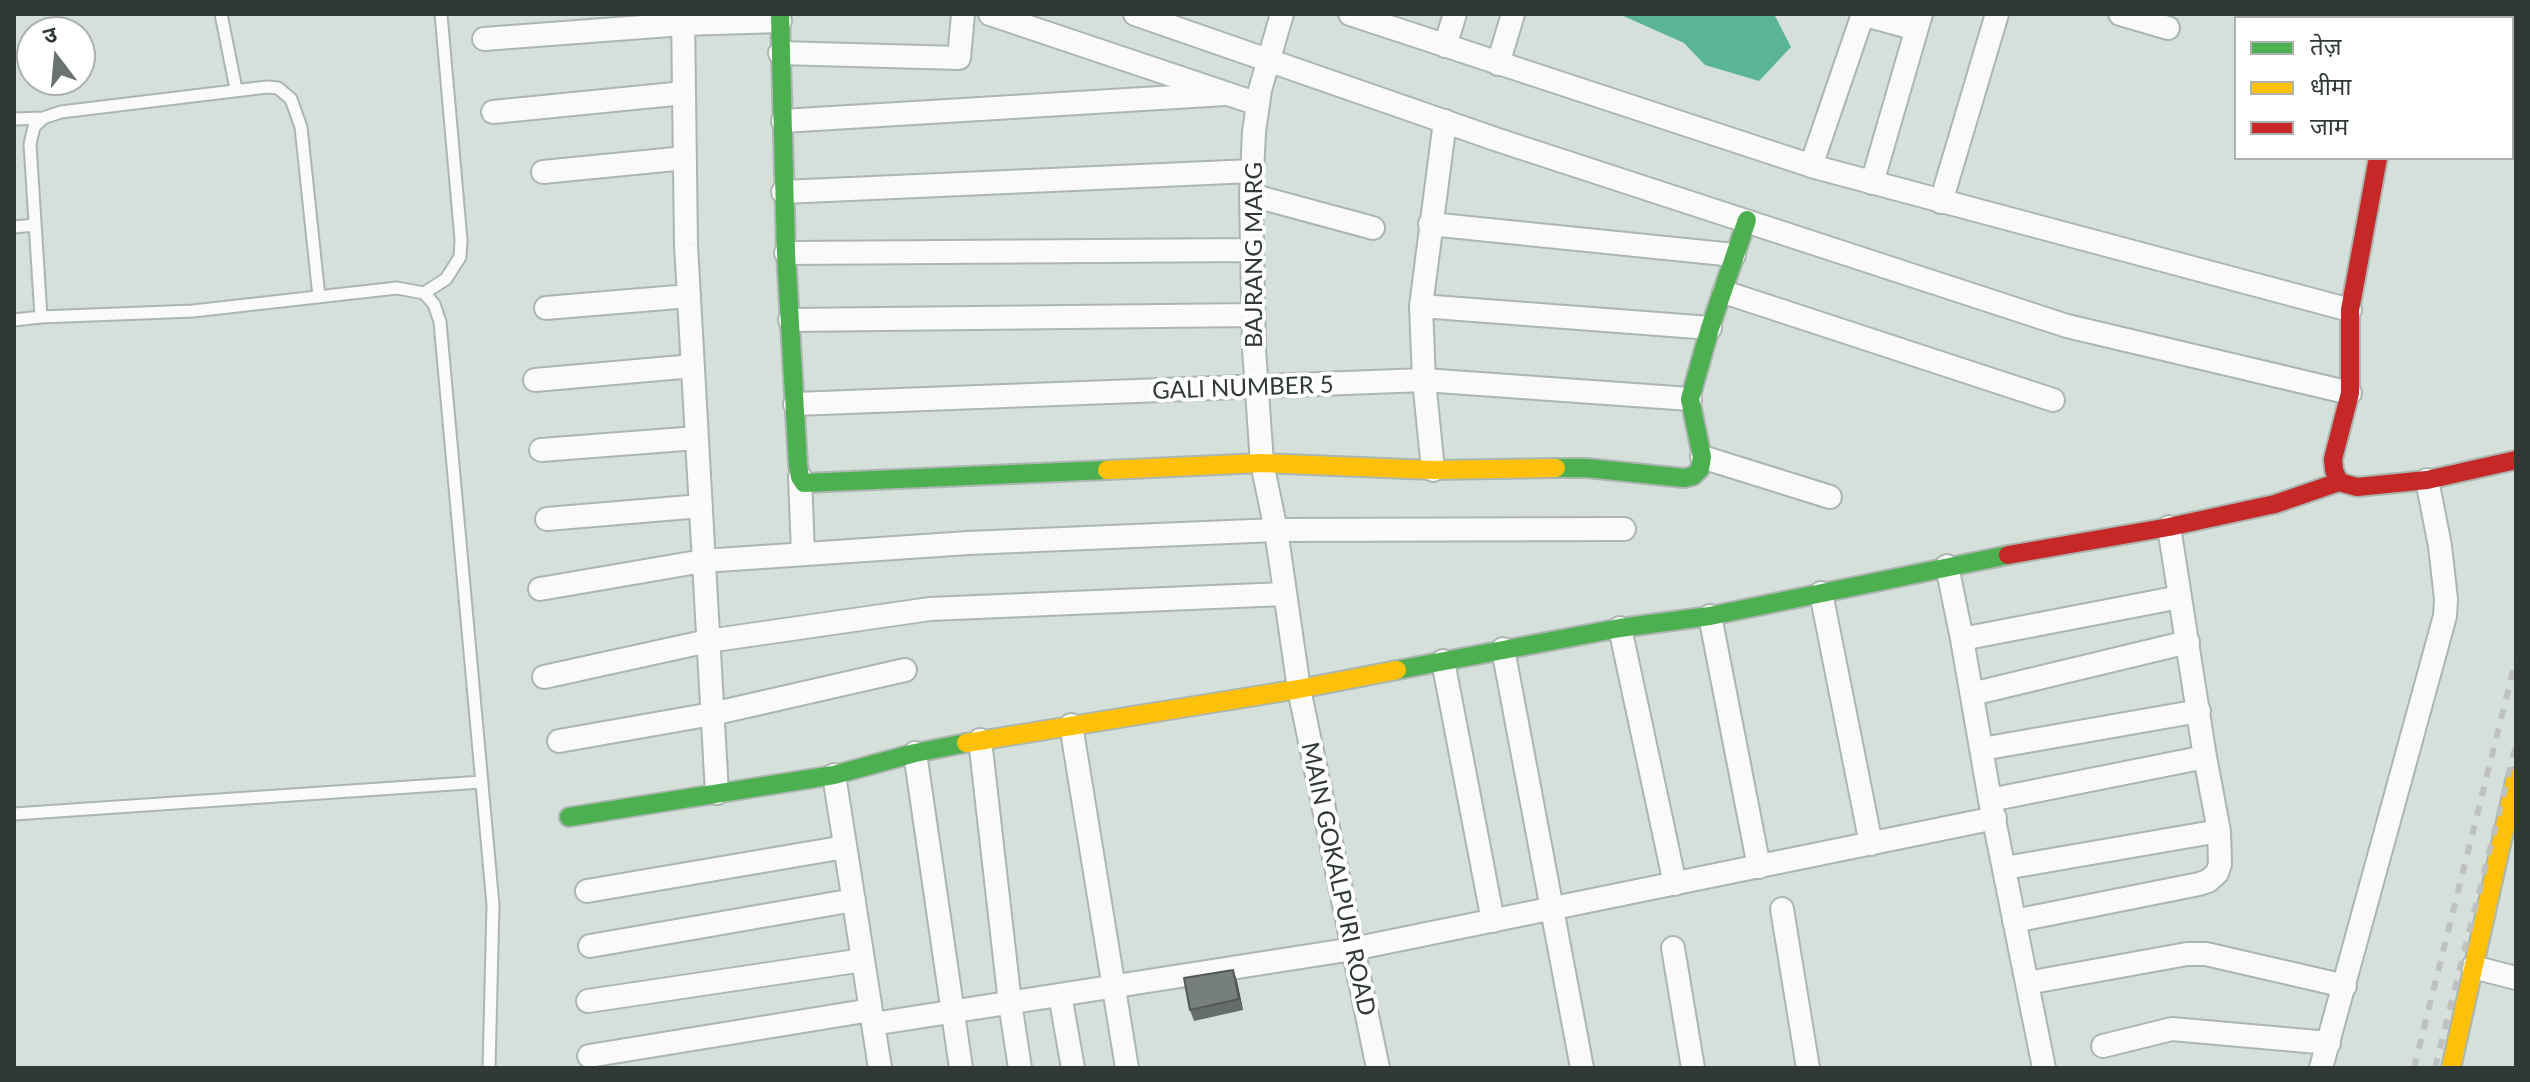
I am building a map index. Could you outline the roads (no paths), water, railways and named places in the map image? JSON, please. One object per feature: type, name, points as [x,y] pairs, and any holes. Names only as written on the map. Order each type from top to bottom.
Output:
[{"type":"street","points":[[780,53],[959,58],[963,14]]},
{"type":"street","points":[[990,14],[1258,104]]},
{"type":"street","points":[[1135,14],[1445,121],[2067,326],[2350,393]]},
{"type":"street","name":"BAJRANG MARG","points":[[1282,14],[1258,104],[1251,195],[1253,315],[1262,463],[1276,530],[1299,689]]},
{"type":"street","points":[[1445,46],[1455,14]]},
{"type":"street","points":[[1498,64],[1513,14]]},
{"type":"street","points":[[1811,166],[1862,14],[1918,21],[1872,183]]},
{"type":"street","points":[[1941,202],[1997,14]]},
{"type":"street","points":[[2120,14],[2168,28]]},
{"type":"street","points":[[1354,15],[1811,166],[2350,310]]},
{"type":"street","points":[[484,39],[683,19],[780,18],[783,192],[803,554]]},
{"type":"street","points":[[683,19],[689,296],[717,793]]},
{"type":"street","points":[[493,112],[684,93]]},
{"type":"street","points":[[783,121],[1225,94]]},
{"type":"street","points":[[1433,470],[1424,380],[1421,306],[1445,121]]},
{"type":"street","points":[[543,172],[685,158]]},
{"type":"street","points":[[2339,482],[2333,459],[2350,393],[2350,310],[2378,160]]},
{"type":"street","points":[[783,192],[1252,171]]},
{"type":"street","points":[[1251,195],[1373,228]]},
{"type":"street","points":[[800,477],[804,483],[815,484],[1262,463],[1433,470],[1587,468],[1684,478],[1693,476],[1700,469],[1702,457],[1690,399],[1710,328],[1747,220]]},
{"type":"street","points":[[1430,224],[1734,255]]},
{"type":"street","points":[[786,253],[1252,250]]},
{"type":"street","points":[[1724,292],[2053,400]]},
{"type":"street","points":[[546,308],[689,296]]},
{"type":"street","points":[[1421,306],[1710,328]]},
{"type":"street","points":[[790,320],[1253,315]]},
{"type":"street","points":[[535,380],[693,366]]},
{"type":"street","name":"GALI NUMBER 5","points":[[795,404],[1424,380],[1690,399]]},
{"type":"street","points":[[541,450],[697,438]]},
{"type":"street","points":[[1702,457],[1830,497]]},
{"type":"street","points":[[569,817],[834,775],[915,753],[980,740],[1299,689],[1620,628],[1710,616],[1947,566],[2169,527],[2275,504],[2339,482],[2357,487],[2431,479],[2515,460]]},
{"type":"street","points":[[2321,1068],[2445,616],[2446,599],[2431,479]]},
{"type":"street","points":[[547,519],[701,506]]},
{"type":"street","points":[[2014,921],[2208,881],[2217,873],[2220,864],[2219,831],[2169,527]]},
{"type":"street","points":[[540,589],[704,561],[984,542],[1276,530],[1624,529]]},
{"type":"street","points":[[1947,566],[2044,1068]]},
{"type":"street","points":[[1821,593],[1871,844]]},
{"type":"street","points":[[544,677],[708,641],[930,609],[1284,594]]},
{"type":"street","points":[[1962,639],[2180,597]]},
{"type":"street","points":[[1710,616],[1759,867]]},
{"type":"street","points":[[1620,628],[1675,884]]},
{"type":"street","points":[[1972,694],[2188,642]]},
{"type":"street","points":[[1503,649],[1582,1068]]},
{"type":"street","points":[[1443,661],[1493,921]]},
{"type":"street","points":[[559,741],[712,714],[905,670]]},
{"type":"street","name":"MAIN GOKALPURI ROAD","points":[[1299,689],[1378,1068]]},
{"type":"street","points":[[1982,749],[2199,711]]},
{"type":"street","points":[[1071,725],[1127,1068]]},
{"type":"street","points":[[980,740],[1020,1068]]},
{"type":"street","points":[[915,753],[961,1068]]},
{"type":"street","points":[[589,1056],[872,1017],[951,1012],[1353,949],[1871,844],[1993,809],[2205,757]]},
{"type":"street","points":[[834,775],[880,1068]]},
{"type":"street","points":[[2451,1068],[2516,777]]},
{"type":"street","points":[[2005,868],[2219,831]]},
{"type":"street","points":[[587,891],[845,847]]},
{"type":"street","points":[[590,946],[854,900]]},
{"type":"street","points":[[1782,909],[1808,1068]]},
{"type":"street","points":[[1673,948],[1693,1068]]},
{"type":"street","points":[[2027,983],[2187,954],[2206,954],[2345,986]]},
{"type":"street","points":[[588,1001],[863,960]]},
{"type":"street","points":[[2473,967],[2516,978]]},
{"type":"street","points":[[1060,995],[1073,1068]]},
{"type":"street","points":[[2103,1046],[2172,1029],[2329,1043]]},
{"type":"lane","points":[[221,14],[236,89]]},
{"type":"lane","points":[[424,293],[446,279],[460,257],[441,14]]},
{"type":"lane","points":[[14,119],[43,118],[61,112],[236,89],[278,88],[291,99],[301,127],[319,297]]},
{"type":"lane","points":[[41,317],[30,144],[34,127],[43,118]]},
{"type":"lane","points":[[14,227],[35,225]]},
{"type":"lane","points":[[14,320],[193,311],[397,288],[424,293],[434,304],[440,322],[493,905],[489,1068]]},
{"type":"lane","points":[[14,814],[482,782]]},
{"type":"railway","points":[[2414,1068],[2516,659]]},
{"type":"railway","points":[[2435,1068],[2516,745]]}]
